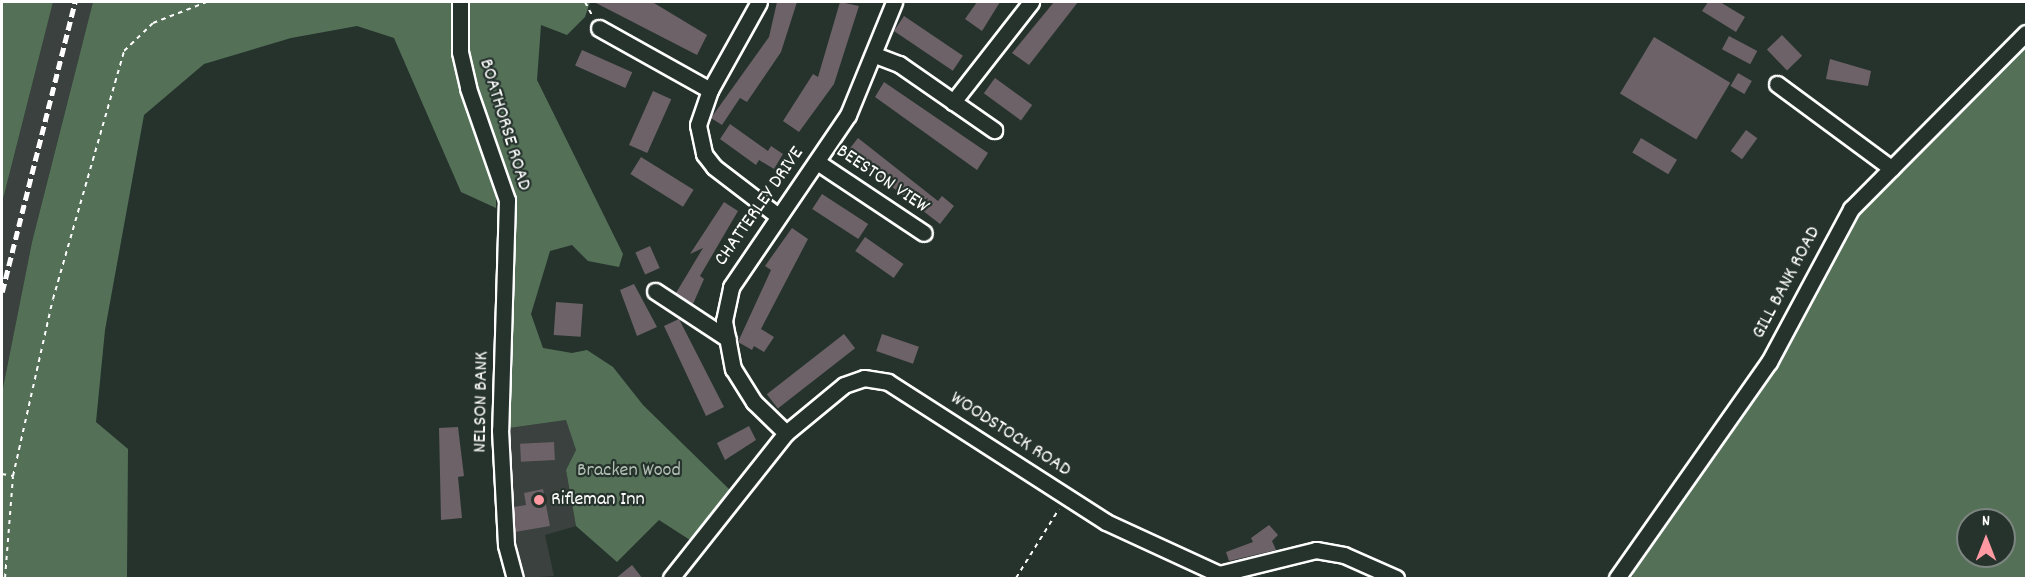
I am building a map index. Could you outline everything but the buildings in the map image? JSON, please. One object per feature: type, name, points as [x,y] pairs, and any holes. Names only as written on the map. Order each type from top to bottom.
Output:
[{"type":"street","name":"BOATHORSE ROAD","points":[[460,2],[460,52],[502,176],[508,225]]},
{"type":"street","points":[[759,2],[710,90],[698,125],[704,154],[778,216]]},
{"type":"street","name":"CHATTERLEY DRIVE","points":[[786,433],[743,385],[733,369],[724,321],[731,287],[848,115],[875,55],[894,2]]},
{"type":"street","points":[[953,102],[1031,2]]},
{"type":"street","points":[[599,28],[710,90]]},
{"type":"street","name":"GILL BANK ROAD","points":[[1617,579],[1769,362],[1851,209],[2026,33]]},
{"type":"street","points":[[875,55],[899,64],[994,130]]},
{"type":"street","points":[[1777,84],[1891,168]]},
{"type":"street","name":"BEESTON VIEW","points":[[817,162],[924,233]]},
{"type":"street","name":"NELSON BANK","points":[[508,225],[500,430],[506,545],[515,579]]},
{"type":"street","points":[[655,291],[728,339]]},
{"type":"street","name":"WOODSTOCK ROAD","points":[[671,579],[786,433],[844,385],[864,378],[888,382],[1106,522],[1219,574],[1316,550],[1344,555],[1396,579]]},
{"type":"path","points":[[5,579],[13,476],[53,299],[124,51],[153,23],[207,2]]},
{"type":"path","points":[[2,474],[13,476]]},
{"type":"path","points":[[1016,579],[1067,497]]},
{"type":"shaded area","points":[[53,2],[93,2],[32,242],[2,393],[2,203]]},
{"type":"shaded area","name":"Rifleman Inn","points":[[566,420],[576,450],[566,470],[576,526],[545,535],[554,576],[524,578],[511,533],[509,428]]},
{"type":"green space","points":[[2,2],[53,2],[2,203]]},
{"type":"green space","points":[[93,2],[454,2],[496,177],[496,208],[461,192],[394,38],[357,26],[291,38],[204,64],[144,115],[105,330],[96,422],[128,449],[127,578],[2,578],[2,393],[32,242]]},
{"type":"green space","name":"Bracken Wood","points":[[467,2],[590,2],[585,17],[567,35],[541,25],[537,80],[623,254],[619,267],[588,261],[572,245],[550,251],[531,314],[543,348],[572,353],[587,350],[613,367],[643,405],[731,491],[690,540],[659,520],[617,562],[576,526],[566,470],[576,450],[566,420],[509,428],[516,201],[470,70]]},
{"type":"green space","points":[[2026,44],[2026,578],[1632,578],[1635,566],[1742,418],[1853,218]]},
{"type":"railway","points":[[2,292],[75,2]]},
{"type":"place","name":"Rifleman Inn","points":[[539,500]]}]
